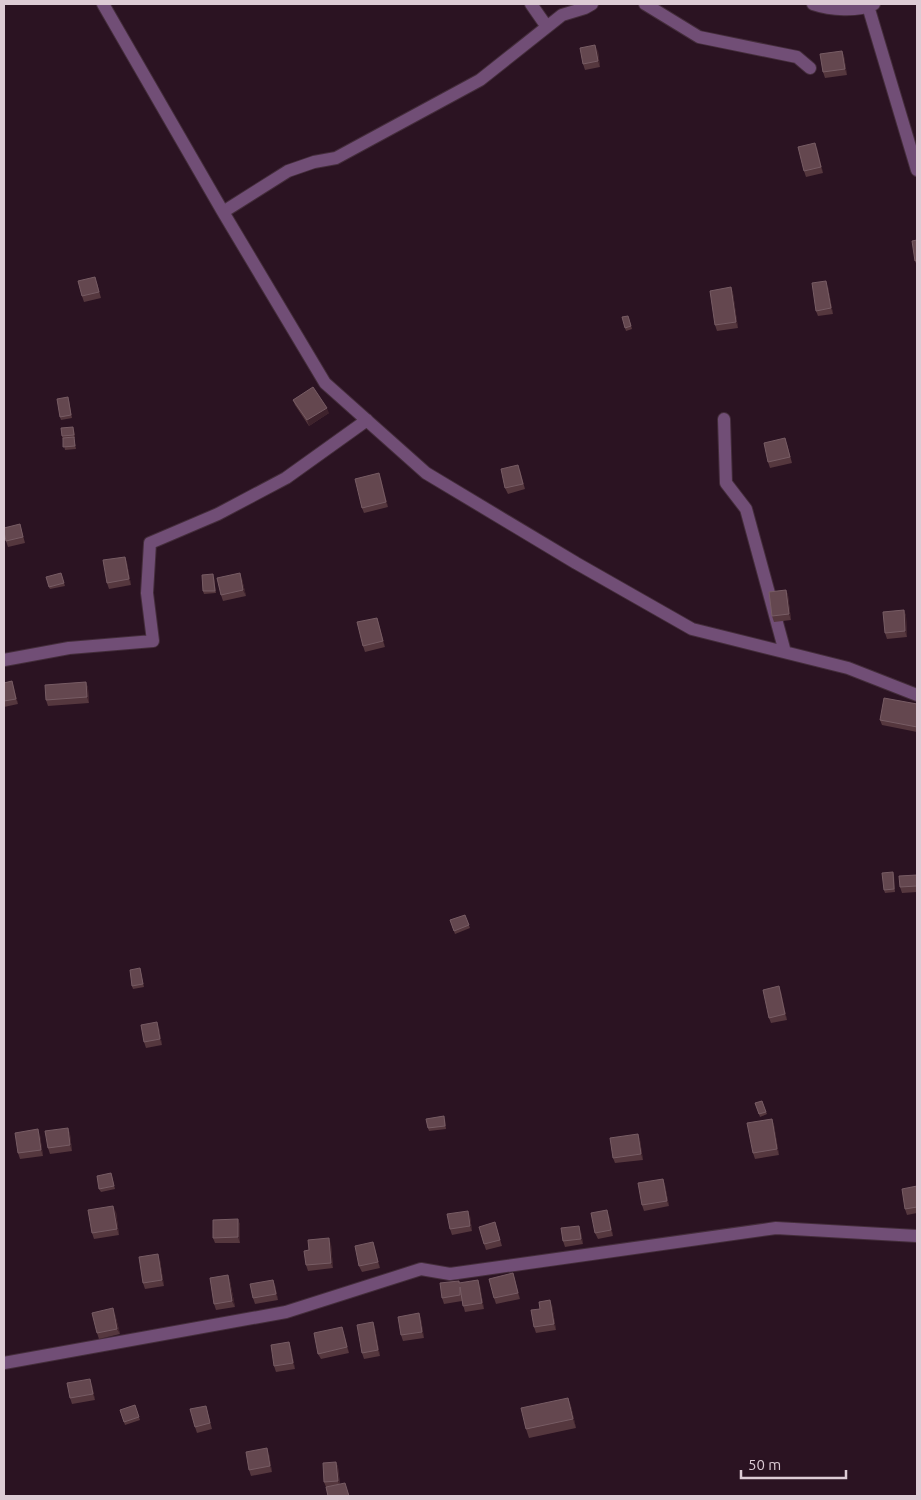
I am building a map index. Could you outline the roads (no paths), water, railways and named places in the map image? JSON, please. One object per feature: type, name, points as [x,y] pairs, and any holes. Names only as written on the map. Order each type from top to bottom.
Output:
[{"type":"street","points":[[103,4],[223,212],[325,383],[426,474],[692,629],[848,668],[917,695]]},
{"type":"street","points":[[531,4],[547,27]]},
{"type":"street","points":[[223,212],[288,171],[314,162],[336,158],[480,80],[562,15],[592,4]]},
{"type":"street","points":[[645,4],[699,37],[798,57],[810,68]]},
{"type":"street","points":[[813,4],[847,9],[871,5],[917,170]]},
{"type":"street","points":[[724,419],[726,483],[746,509],[786,652]]},
{"type":"street","points":[[4,660],[69,648],[153,641],[147,593],[150,543],[218,514],[286,478],[367,420]]},
{"type":"street","points":[[4,1363],[286,1312],[421,1269],[450,1274],[776,1228],[917,1236]]}]
